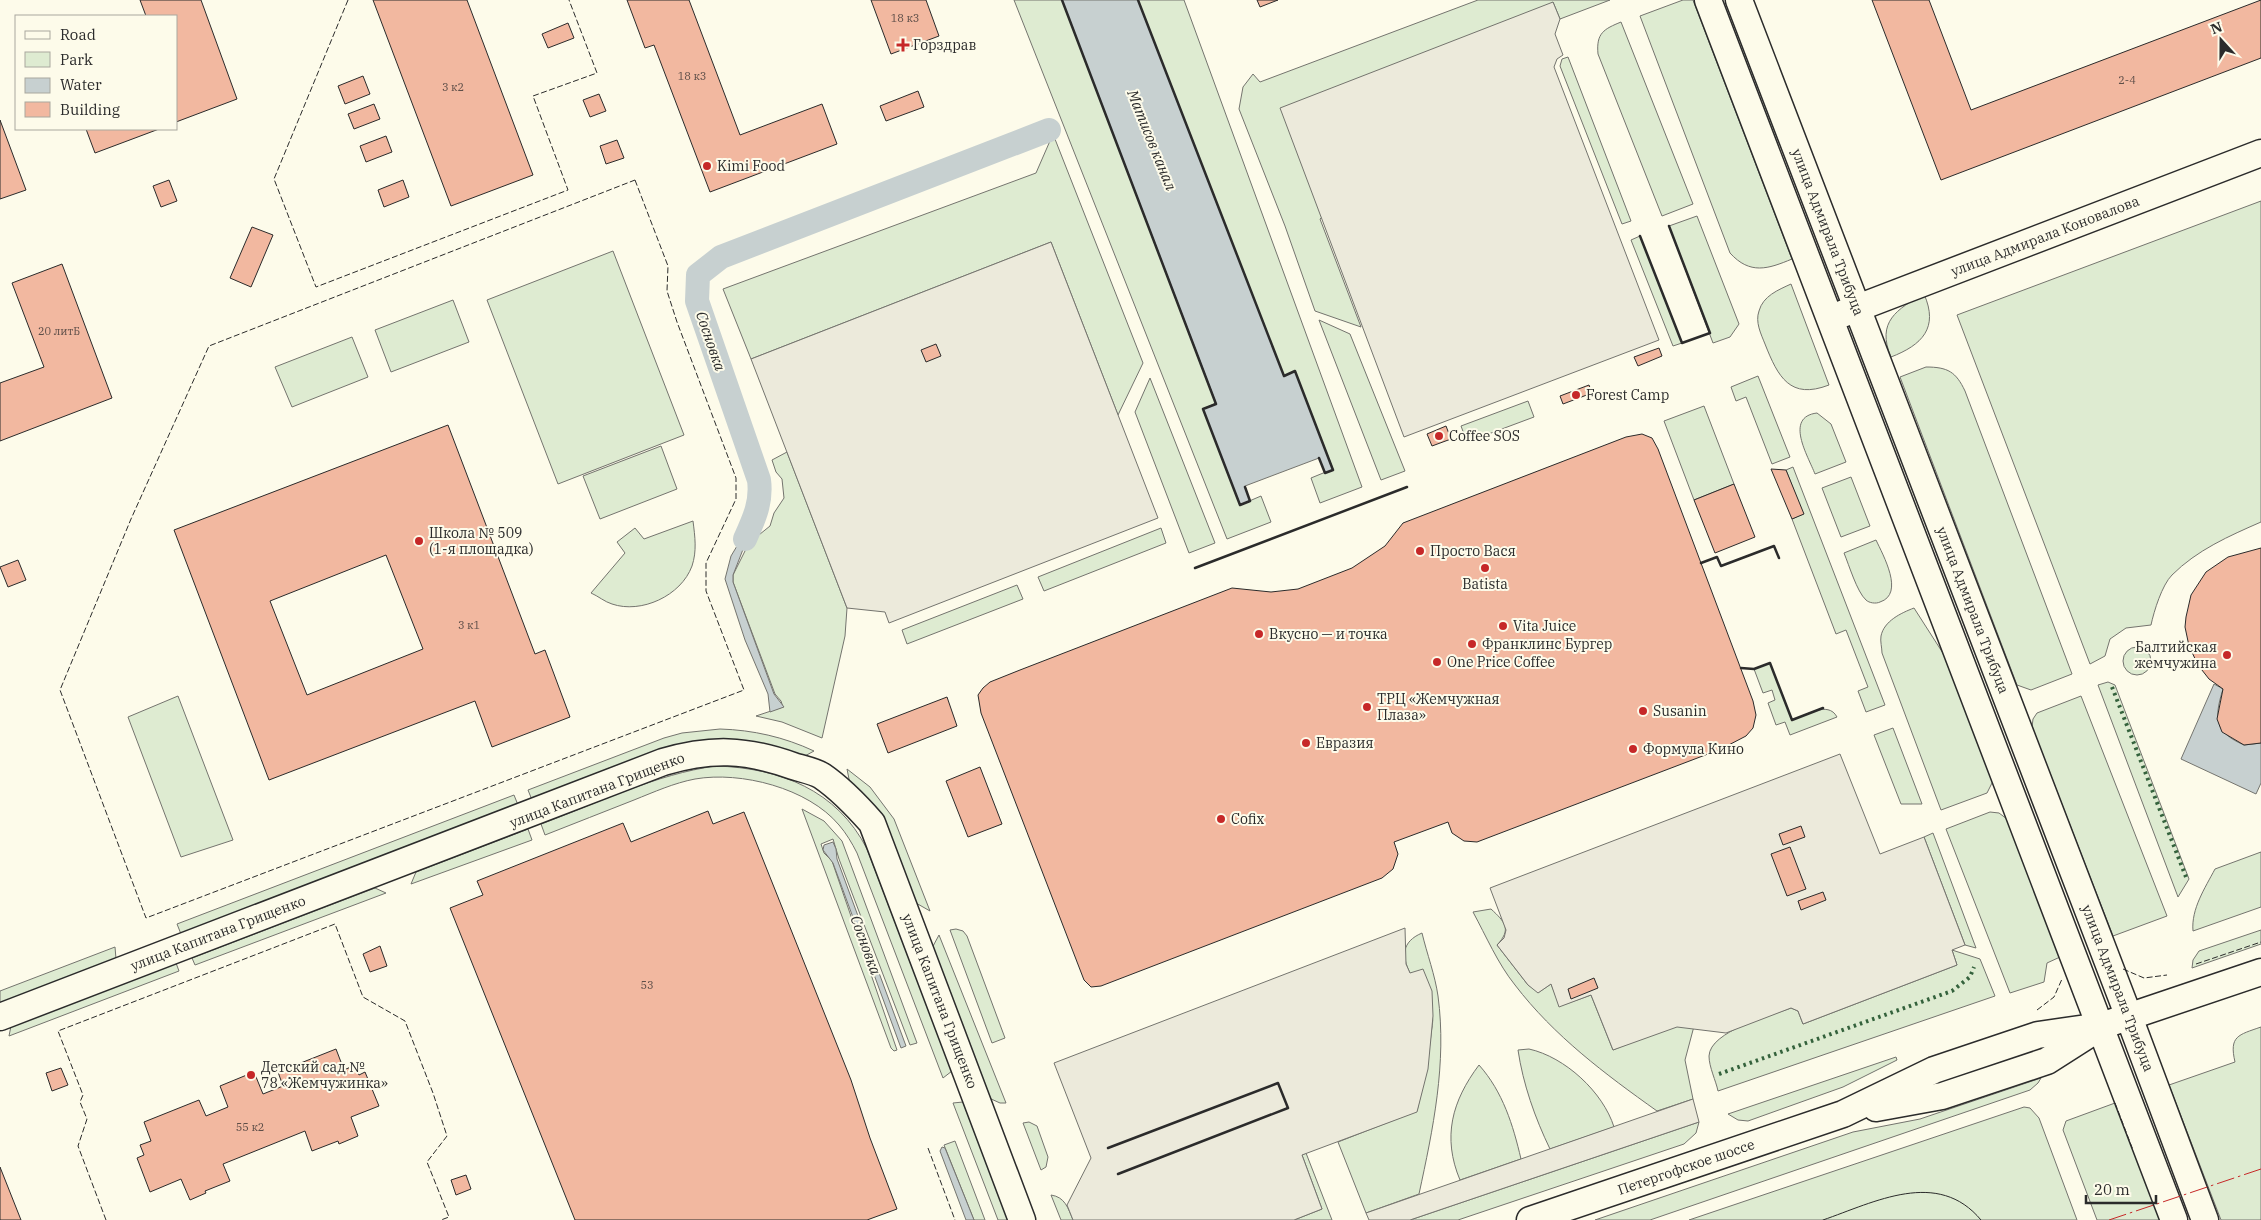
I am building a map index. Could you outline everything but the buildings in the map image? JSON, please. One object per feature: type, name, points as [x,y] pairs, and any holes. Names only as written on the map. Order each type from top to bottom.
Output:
[{"type":"street","name":"улица Адмирала Трибуца","points":[[1708,0],[2174,1220]]},
{"type":"street","name":"улица Адмирала Трибуца","points":[[1739,0],[2129,1016],[2205,1220]]},
{"type":"street","name":"улица Адмирала Коновалова","points":[[1830,318],[2261,153]]},
{"type":"street","name":"улица Капитана Грищенко","points":[[0,1017],[671,760],[714,751],[747,753],[782,762],[821,776],[852,800],[872,823],[1022,1220]]},
{"type":"street","name":"Петергофское шоссе","points":[[1530,1220],[1843,1114],[1934,1070],[2038,1035],[2101,1026],[2261,972]]},
{"type":"green space","points":[[1014,0],[1062,0],[1216,404],[1203,409],[1240,505],[1261,496],[1271,522],[1227,539]]},
{"type":"green space","points":[[1138,0],[1184,0],[1362,487],[1320,503],[1311,478],[1333,469],[1295,372],[1284,376]]},
{"type":"green space","points":[[1478,0],[1610,0],[1560,19],[1553,2],[1320,219],[1361,327],[1315,311],[1285,226],[1239,109],[1243,87],[1253,74],[1260,82]]},
{"type":"green space","points":[[1683,0],[1693,0],[1792,259],[1783,263],[1760,268],[1752,267],[1737,260],[1730,253],[1640,16]]},
{"type":"green space","points":[[1621,22],[1693,204],[1662,216],[1598,54],[1598,41],[1602,33]]},
{"type":"green space","points":[[1568,57],[1631,221],[1622,224],[1560,66],[1562,59]]},
{"type":"green space","points":[[1053,134],[1143,363],[1118,415],[1051,242],[751,359],[723,289],[1036,173]]},
{"type":"green space","points":[[2261,201],[2261,522],[2214,544],[2182,566],[2168,579],[2156,606],[2151,625],[2126,628],[2110,639],[2105,656],[2090,664],[1957,315]]},
{"type":"green space","points":[[1697,216],[1739,324],[1730,337],[1713,343],[1669,226]]},
{"type":"green space","points":[[1640,236],[1682,343],[1673,346],[1631,240]]},
{"type":"green space","points":[[613,251],[684,435],[558,484],[487,300]]},
{"type":"green space","points":[[1791,284],[1829,385],[1816,389],[1804,390],[1787,382],[1775,366],[1759,328],[1758,315],[1764,301],[1767,297]]},
{"type":"green space","points":[[1924,294],[1930,316],[1925,334],[1911,347],[1891,357],[1886,334],[1892,318],[1905,305]]},
{"type":"green space","points":[[453,300],[469,342],[391,372],[375,330]]},
{"type":"green space","points":[[1319,320],[1350,334],[1405,471],[1381,480]]},
{"type":"green space","points":[[352,337],[368,377],[292,407],[275,367]]},
{"type":"green space","points":[[1926,367],[1940,368],[1955,375],[1965,391],[2072,674],[2031,690],[2017,685],[1900,377]]},
{"type":"green space","points":[[1758,376],[1790,457],[1772,464],[1746,397],[1736,401],[1731,387]]},
{"type":"green space","points":[[1150,378],[1215,543],[1189,553],[1135,412]]},
{"type":"green space","points":[[1528,401],[1534,417],[1467,442],[1461,426]]},
{"type":"green space","points":[[1704,406],[1734,484],[1694,500],[1664,421]]},
{"type":"green space","points":[[1817,413],[1831,424],[1846,462],[1815,474],[1804,448],[1800,429],[1802,422],[1807,416]]},
{"type":"green space","points":[[661,446],[677,489],[600,519],[583,476]]},
{"type":"green space","points":[[787,452],[847,608],[845,636],[822,738],[782,722],[756,716],[783,707],[775,694],[733,582],[733,575],[749,543],[770,526],[774,513],[784,498],[782,479],[776,472],[772,460]]},
{"type":"green space","points":[[1793,467],[1885,705],[1866,712],[1858,691],[1868,687],[1846,630],[1836,634],[1792,519],[1803,514],[1786,470]]},
{"type":"green space","points":[[1851,477],[1870,526],[1841,537],[1822,488]]},
{"type":"green space","points":[[693,521],[695,538],[694,560],[687,577],[670,594],[647,604],[623,606],[609,603],[591,593],[625,553],[617,542],[635,528],[644,539]]},
{"type":"green space","points":[[1161,528],[1166,543],[1044,591],[1038,577]]},
{"type":"green space","points":[[1876,540],[1887,564],[1892,583],[1891,591],[1887,598],[1875,603],[1866,600],[1859,591],[1844,553]]},
{"type":"green space","points":[[1017,585],[1023,599],[907,644],[902,630]]},
{"type":"green space","points":[[1914,608],[1948,661],[1994,779],[1987,793],[1941,810],[1882,653],[1881,636],[1886,626],[1899,615]]},
{"type":"green space","points":[[2137,647],[2147,651],[2151,661],[2147,671],[2137,675],[2127,671],[2123,661],[2127,651]]},
{"type":"green space","points":[[1770,663],[1792,720],[1822,709],[1833,712],[1837,717],[1790,735],[1785,722],[1776,725],[1768,703],[1775,700],[1772,690],[1763,693],[1754,669]]},
{"type":"green space","points":[[2108,682],[2115,685],[2189,879],[2178,897],[2098,685]]},
{"type":"green space","points":[[178,696],[233,840],[181,857],[128,717]]},
{"type":"green space","points":[[2081,696],[2167,916],[2113,936],[2032,727],[2033,719],[2037,713]]},
{"type":"green space","points":[[1893,728],[1922,804],[1901,804],[1874,735]]},
{"type":"green space","points":[[720,729],[768,735],[814,751],[803,757],[778,749],[532,800],[528,790],[664,738],[682,733]]},
{"type":"green space","points":[[716,766],[762,772],[804,786],[823,797],[840,811],[855,829],[867,849],[952,1071],[943,1078],[857,853],[839,825],[826,812],[810,801],[773,785],[753,780],[713,777],[695,779],[664,788],[545,835],[541,824],[649,782],[671,775]]},
{"type":"green space","points":[[847,769],[870,787],[894,819],[930,911],[916,903],[850,784]]},
{"type":"green space","points":[[514,795],[518,805],[181,934],[177,924]]},
{"type":"green space","points":[[802,809],[824,821],[842,841],[917,1043],[910,1045],[833,839],[821,844],[824,853],[832,861],[897,1050],[894,1051],[891,1048]]},
{"type":"green space","points":[[1990,812],[1999,813],[2007,819],[2060,957],[2047,963],[2044,982],[2010,993],[1946,829]]},
{"type":"green space","points":[[528,829],[532,840],[411,884],[416,872]]},
{"type":"green space","points":[[1933,833],[1976,948],[1965,945],[1924,837]]},
{"type":"green space","points":[[2261,852],[2261,907],[2193,931],[2196,907],[2215,869]]},
{"type":"green space","points":[[375,888],[386,893],[195,965],[192,958]]},
{"type":"green space","points":[[1491,909],[1505,926],[1502,939],[1497,945],[1528,985],[1539,992],[1551,984],[1560,1006],[1591,995],[1613,1050],[1697,1015],[1685,1060],[1693,1099],[1657,1111],[1618,1083],[1563,1038],[1530,1004],[1498,959],[1473,912]]},
{"type":"green space","points":[[950,930],[963,931],[967,936],[1005,1038],[992,1043]]},
{"type":"green space","points":[[2261,930],[2261,944],[2192,968],[2193,960],[2199,951]]},
{"type":"green space","points":[[1422,933],[1437,988],[1441,1046],[1437,1096],[1429,1145],[1419,1194],[1366,1213],[1338,1142],[1417,1111],[1427,1064],[1433,1018],[1409,972],[1405,961],[1405,950],[1410,941]]},
{"type":"green space","points":[[939,935],[1006,1103],[1000,1103],[989,1098],[932,948]]},
{"type":"green space","points":[[115,947],[116,959],[0,1003],[0,991]]},
{"type":"green space","points":[[1952,950],[1980,959],[1995,996],[1718,1091],[1709,1056],[1712,1047],[1719,1039],[1730,1032],[1756,1020],[1791,1008],[1798,1011],[1803,1024],[1957,965]]},
{"type":"green space","points":[[176,963],[179,971],[9,1036],[11,1026]]},
{"type":"green space","points":[[2261,1027],[2261,1220],[2221,1220],[2169,1085],[2235,1062],[2233,1047],[2237,1038],[2246,1032]]},
{"type":"green space","points":[[1529,1049],[1543,1053],[1556,1060],[1581,1078],[1601,1101],[1614,1127],[1550,1149],[1530,1101],[1520,1063],[1518,1050]]},
{"type":"green space","points":[[1896,1057],[1897,1060],[1843,1087],[1748,1121],[1738,1120],[1728,1114]]},
{"type":"green space","points":[[1479,1065],[1495,1086],[1506,1109],[1521,1159],[1460,1180],[1452,1149],[1451,1134],[1453,1120],[1462,1092]]},
{"type":"green space","points":[[2041,1078],[2030,1090],[1650,1220],[1595,1220],[1853,1132],[1920,1119]]},
{"type":"green space","points":[[963,1102],[1008,1220],[998,1220],[953,1103]]},
{"type":"green space","points":[[2115,1103],[2160,1220],[2097,1220],[2063,1130],[2066,1121]]},
{"type":"green space","points":[[2024,1107],[2030,1108],[2039,1118],[2077,1220],[1689,1220]]},
{"type":"green space","points":[[1029,1122],[1037,1126],[1048,1157],[1046,1167],[1041,1170],[1023,1123]]},
{"type":"green space","points":[[1699,1122],[1696,1133],[1684,1144],[1458,1220],[1410,1220]]},
{"type":"green space","points":[[955,1141],[985,1220],[974,1220],[944,1145]]},
{"type":"green space","points":[[1306,1153],[1332,1220],[1294,1220],[1322,1209],[1302,1155]]},
{"type":"green space","points":[[1051,1195],[1063,1201],[1068,1207],[1073,1220],[1061,1220]]},
{"type":"shaded area","points":[[1553,2],[1560,19],[1555,34],[1563,55],[1557,59],[1554,67],[1659,340],[1404,437],[1280,108]]},
{"type":"shaded area","points":[[1051,242],[1158,518],[889,623],[885,612],[847,608],[751,359]]},
{"type":"shaded area","points":[[1840,754],[1880,854],[1924,837],[1965,945],[1952,950],[1957,965],[1803,1024],[1798,1011],[1791,1008],[1726,1033],[1677,1027],[1613,1050],[1591,995],[1559,1007],[1551,984],[1538,993],[1528,985],[1497,945],[1504,938],[1506,930],[1490,888]]},
{"type":"shaded area","points":[[1405,928],[1406,964],[1410,973],[1423,969],[1432,991],[1433,1016],[1428,1069],[1417,1112],[1302,1155],[1322,1209],[1294,1220],[1073,1220],[1067,1205],[1091,1158],[1054,1063]]},
{"type":"shaded area","points":[[1693,1099],[1699,1122],[1410,1220],[1369,1220],[1366,1213]]},
{"type":"water","name":"Матисов канал","points":[[1062,0],[1138,0],[1284,376],[1295,371],[1333,470],[1325,473],[1319,458],[1245,486],[1250,501],[1240,505],[1203,409],[1216,403]]},
{"type":"water","points":[[758,511],[733,575],[733,582],[774,694],[784,707],[770,712],[768,694],[745,640],[725,579],[731,556]]},
{"type":"water","name":"Балтийская жемчужина","points":[[2214,684],[2223,689],[2218,708],[2219,723],[2222,729],[2227,735],[2244,745],[2261,743],[2261,783],[2256,794],[2181,759]]},
{"type":"water","points":[[833,842],[837,859],[906,1046],[901,1048],[833,863],[823,850],[824,845]]},
{"type":"water","points":[[942,1147],[945,1148],[974,1220],[966,1220],[940,1151]]},
{"type":"waterway","name":"Сосновка","points":[[745,539],[758,503],[759,480],[697,301],[698,275],[721,257],[1049,130]]},
{"type":"tram line","points":[[1823,1220],[1885,1198],[1926,1192],[1945,1196],[1964,1204],[1981,1220]]},
{"type":"hedge","points":[[2112,687],[2186,877]]},
{"type":"hedge","points":[[1719,1074],[1952,991],[1970,977],[1974,967]]},
{"type":"fence","points":[[348,0],[274,179],[316,287],[568,190],[533,96],[597,73],[569,0]]},
{"type":"fence","points":[[635,180],[668,266],[667,291],[677,322],[736,478],[736,499],[706,563],[706,591],[744,690],[146,918],[60,690],[131,519],[209,346],[635,180]]},
{"type":"fence","points":[[106,1220],[78,1146],[87,1119],[80,1102],[83,1095],[58,1031],[335,924],[363,997],[405,1021],[433,1093],[447,1136],[427,1162],[449,1217],[441,1220]]},
{"type":"fence","points":[[2196,964],[2261,942]]},
{"type":"fence","points":[[2123,969],[2144,978],[2167,975]]},
{"type":"fence","points":[[2037,1010],[2054,997],[2062,979]]},
{"type":"fence","points":[[2115,1103],[2133,1150]]},
{"type":"fence","points":[[928,1148],[955,1220]]},
{"type":"wall","points":[[1062,0],[1216,404],[1203,409],[1240,505],[1250,501],[1245,487]]},
{"type":"wall","points":[[1138,0],[1284,376],[1295,371],[1333,470],[1325,473],[1319,458]]},
{"type":"wall","points":[[1640,236],[1682,343],[1710,333],[1669,226]]},
{"type":"wall","points":[[1195,568],[1407,487]]},
{"type":"wall","points":[[1701,563],[1717,557],[1721,566],[1774,546],[1779,558]]},
{"type":"wall","points":[[1741,668],[1754,669],[1770,663],[1792,720],[1823,708]]},
{"type":"wall","points":[[1108,1148],[1278,1083],[1288,1108],[1118,1174]]},
{"type":"power","points":[[2109,1220],[2261,1169]]},
{"type":"place","name":"Горздрав","points":[[903,45]]},
{"type":"place","name":"Kimi Food","points":[[707,166]]},
{"type":"place","name":"Forest Camp","points":[[1576,395]]},
{"type":"place","name":"Coffee SOS","points":[[1439,436]]},
{"type":"place","name":"Школа № 509 (1-я площадка)","points":[[419,541]]},
{"type":"place","name":"Просто Вася","points":[[1420,551]]},
{"type":"place","name":"Batista","points":[[1485,568]]},
{"type":"place","name":"Vita Juice","points":[[1503,626]]},
{"type":"place","name":"Вкусно — и точка","points":[[1259,634]]},
{"type":"place","name":"Франклинс Бургер","points":[[1472,644]]},
{"type":"place","name":"Балтийская жемчужина","points":[[2227,655]]},
{"type":"place","name":"One Price Coffee","points":[[1437,662]]},
{"type":"place","name":"ТРЦ «Жемчужная Плаза»","points":[[1367,707]]},
{"type":"place","name":"Susanin","points":[[1643,711]]},
{"type":"place","name":"Евразия","points":[[1306,743]]},
{"type":"place","name":"Формула Кино","points":[[1633,749]]},
{"type":"place","name":"Cofix","points":[[1221,819]]},
{"type":"place","name":"Детский сад № 78 «Жемчужинка»","points":[[251,1075]]}]
